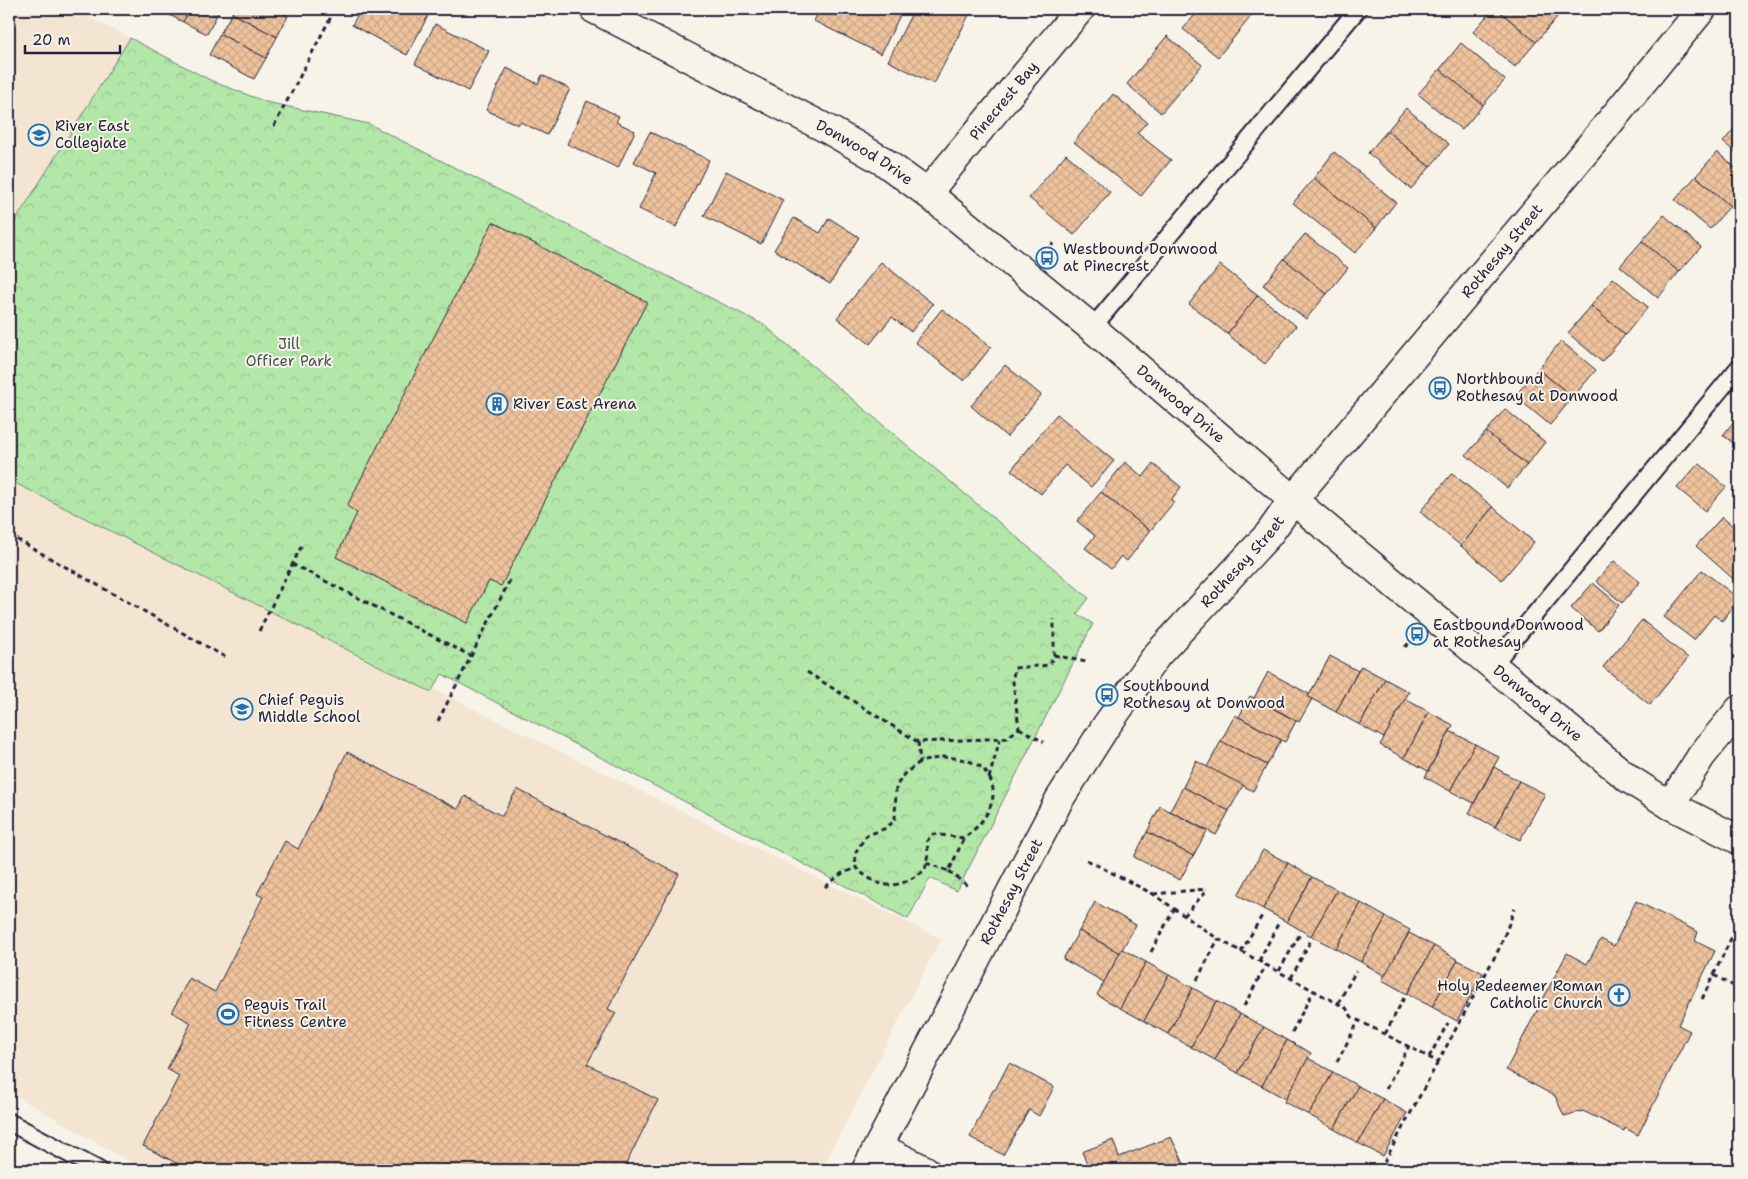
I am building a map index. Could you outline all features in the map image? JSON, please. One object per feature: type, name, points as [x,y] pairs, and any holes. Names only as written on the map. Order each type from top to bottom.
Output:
[{"type":"street","name":"Donwood Drive","points":[[594,9],[831,131],[883,161],[927,193],[1092,328],[1293,500],[1629,780],[1670,805],[1739,840]]},
{"type":"street","name":"Pinecrest Bay","points":[[927,193],[1080,9]]},
{"type":"street","name":"Rothesay Street","points":[[872,1158],[1059,800],[1106,726],[1157,655],[1269,534],[1293,500],[1600,134],[1702,9]]},
{"type":"street","points":[[1670,805],[1702,754],[1739,710]]},
{"type":"street","points":[[872,1158],[925,1170]]},
{"type":"lane","points":[[1092,328],[1358,9]]},
{"type":"lane","points":[[1492,666],[1739,367]]},
{"type":"lane","points":[[9,1122],[99,1170]]},
{"type":"path","points":[[274,126],[335,9]]},
{"type":"path","points":[[1047,258],[1053,243]]},
{"type":"path","points":[[9,535],[227,658]]},
{"type":"path","points":[[259,631],[303,543]]},
{"type":"path","points":[[292,564],[471,656]]},
{"type":"path","points":[[438,721],[510,580]]},
{"type":"path","points":[[1018,728],[1013,682],[1014,668],[1049,665],[1054,655],[1054,619]]},
{"type":"path","points":[[1405,647],[1417,634]]},
{"type":"path","points":[[1054,655],[1086,662]]},
{"type":"path","points":[[807,672],[918,742],[1000,739],[1007,738],[1018,728]]},
{"type":"path","points":[[1018,728],[1044,742]]},
{"type":"path","points":[[989,778],[1000,739]]},
{"type":"path","points":[[918,742],[920,762]]},
{"type":"path","points":[[949,871],[964,838],[976,830],[991,808],[993,784],[984,768],[964,759],[942,757],[920,762],[904,774],[896,788],[895,820],[886,828],[866,836],[855,853],[856,868],[868,878],[888,886],[910,881],[925,870],[928,853],[927,841],[934,834],[964,838]]},
{"type":"path","points":[[1088,860],[1153,894],[1218,940],[1338,1003],[1346,1008],[1352,1016],[1438,1062]]},
{"type":"path","points":[[926,863],[949,871],[969,887]]},
{"type":"path","points":[[826,887],[841,874],[856,868]]},
{"type":"path","points":[[1153,894],[1207,889],[1184,916]]},
{"type":"path","points":[[1380,1170],[1500,948],[1515,908]]},
{"type":"path","points":[[1151,952],[1174,909]]},
{"type":"path","points":[[1242,952],[1263,914]]},
{"type":"path","points":[[1259,961],[1279,922]]},
{"type":"path","points":[[1702,999],[1739,922]]},
{"type":"path","points":[[1278,971],[1300,934]]},
{"type":"path","points":[[1197,980],[1218,940]]},
{"type":"path","points":[[1290,978],[1311,940]]},
{"type":"path","points":[[1244,1006],[1266,965]]},
{"type":"path","points":[[1338,1003],[1356,971]]},
{"type":"path","points":[[1714,975],[1739,989]]},
{"type":"path","points":[[1292,1032],[1314,990]]},
{"type":"path","points":[[1384,1034],[1404,998]]},
{"type":"path","points":[[1337,1062],[1359,1020]]},
{"type":"path","points":[[1430,1058],[1448,1024]]},
{"type":"path","points":[[1386,1089],[1408,1046]]},
{"type":"shaded area","name":"River East Collegiate","points":[[9,9],[73,9],[130,38],[9,231]]},
{"type":"shaded area","name":"Chief Peguis Middle School","points":[[9,480],[941,939],[821,1170],[144,1170],[9,1092]]},
{"type":"green space","name":"Jill Officer Park","points":[[130,38],[212,81],[266,102],[369,124],[764,325],[1089,598],[1077,614],[1093,624],[957,891],[930,878],[908,919],[442,674],[431,692],[9,480],[9,231]]},
{"type":"building","points":[[161,9],[190,9],[183,22]]},
{"type":"building","points":[[190,9],[220,9],[207,34],[183,22]]},
{"type":"building","points":[[234,9],[275,9],[288,16],[277,37],[232,13]]},
{"type":"building","points":[[361,9],[420,9],[429,14],[407,55],[352,25]]},
{"type":"building","points":[[820,9],[903,9],[881,54],[814,21]]},
{"type":"building","points":[[914,9],[972,9],[934,84],[888,61]]},
{"type":"building","points":[[1200,9],[1257,9],[1218,57],[1183,29]]},
{"type":"building","points":[[1493,9],[1497,9],[1536,42],[1515,67],[1473,32]]},
{"type":"building","points":[[1497,9],[1548,9],[1557,17],[1536,42]]},
{"type":"building","points":[[232,13],[277,37],[266,58],[220,34]]},
{"type":"building","points":[[435,24],[489,51],[468,91],[415,64]]},
{"type":"building","points":[[220,34],[266,58],[254,79],[209,55]]},
{"type":"building","points":[[1167,36],[1202,65],[1161,113],[1127,84]]},
{"type":"building","points":[[1461,43],[1505,80],[1483,105],[1440,69]]},
{"type":"building","points":[[507,68],[538,84],[542,75],[570,89],[547,135],[520,122],[518,125],[486,110]]},
{"type":"building","points":[[1440,69],[1483,105],[1462,130],[1418,94]]},
{"type":"building","points":[[1113,94],[1147,122],[1137,133],[1171,160],[1141,196],[1074,142]]},
{"type":"building","points":[[587,101],[619,116],[616,122],[635,131],[618,168],[567,144]]},
{"type":"building","points":[[1406,108],[1449,144],[1430,167],[1387,131]]},
{"type":"building","points":[[1739,123],[1739,155],[1723,142]]},
{"type":"building","points":[[1387,131],[1430,167],[1411,189],[1368,153]]},
{"type":"building","points":[[650,132],[709,160],[676,227],[639,209],[656,173],[634,162]]},
{"type":"building","points":[[1334,152],[1396,202],[1376,228],[1314,178]]},
{"type":"building","points":[[1717,152],[1739,171],[1739,195],[1730,206],[1696,176]]},
{"type":"building","points":[[1066,154],[1110,192],[1074,235],[1029,198]]},
{"type":"building","points":[[726,171],[783,200],[761,244],[704,216]]},
{"type":"building","points":[[1696,176],[1730,206],[1710,229],[1675,200]]},
{"type":"building","points":[[1314,178],[1376,228],[1355,253],[1293,203]]},
{"type":"building","points":[[1664,215],[1701,247],[1679,272],[1642,241]]},
{"type":"building","points":[[794,218],[820,233],[829,218],[859,237],[830,284],[774,250]]},
{"type":"building","name":"River East Arena","points":[[493,222],[647,302],[501,586],[489,581],[467,623],[336,557],[357,513],[347,506]]},
{"type":"building","points":[[1305,234],[1348,268],[1327,294],[1284,259]]},
{"type":"building","points":[[1642,241],[1679,272],[1658,298],[1620,266]]},
{"type":"building","points":[[1284,259],[1327,294],[1306,319],[1263,285]]},
{"type":"building","points":[[881,262],[933,304],[911,332],[892,317],[870,344],[837,318]]},
{"type":"building","points":[[1220,265],[1258,295],[1227,334],[1189,304]]},
{"type":"building","points":[[1613,278],[1648,307],[1625,335],[1591,306]]},
{"type":"building","points":[[1258,295],[1296,326],[1265,364],[1227,334]]},
{"type":"building","points":[[1591,306],[1625,335],[1602,362],[1568,333]]},
{"type":"building","points":[[942,309],[991,347],[964,381],[915,342]]},
{"type":"building","points":[[1561,341],[1596,370],[1573,397],[1538,369]]},
{"type":"building","points":[[1005,365],[1041,395],[1007,437],[971,406]]},
{"type":"building","points":[[1538,369],[1573,397],[1550,425],[1515,396]]},
{"type":"building","points":[[1505,409],[1545,442],[1527,465],[1486,432]]},
{"type":"building","points":[[1057,414],[1114,461],[1091,487],[1065,465],[1041,494],[1011,470]]},
{"type":"building","points":[[1739,415],[1739,448],[1723,435]]},
{"type":"building","points":[[1486,432],[1527,465],[1507,488],[1466,455]]},
{"type":"building","points":[[1125,462],[1143,477],[1153,464],[1181,487],[1171,500],[1174,502],[1150,531],[1101,492]]},
{"type":"building","points":[[1699,463],[1726,487],[1705,511],[1677,488]]},
{"type":"building","points":[[1452,473],[1493,507],[1461,546],[1420,512]]},
{"type":"building","points":[[1101,492],[1150,531],[1127,561],[1121,556],[1111,569],[1085,548],[1095,536],[1077,521]]},
{"type":"building","points":[[1493,507],[1534,542],[1502,580],[1461,546]]},
{"type":"building","points":[[1722,517],[1739,531],[1739,584],[1696,546]]},
{"type":"building","points":[[1614,561],[1640,582],[1622,603],[1596,581]]},
{"type":"building","points":[[1702,570],[1739,599],[1722,621],[1714,615],[1694,640],[1664,617]]},
{"type":"building","points":[[1593,583],[1619,605],[1598,631],[1571,608]]},
{"type":"building","points":[[1642,620],[1688,658],[1650,705],[1603,667]]},
{"type":"building","points":[[1330,656],[1358,671],[1336,712],[1308,697]]},
{"type":"building","points":[[1361,666],[1385,679],[1360,725],[1336,712]]},
{"type":"building","points":[[1268,672],[1309,694],[1308,697],[1312,699],[1299,722],[1254,698]]},
{"type":"building","points":[[1385,679],[1409,692],[1384,738],[1360,725]]},
{"type":"building","points":[[1250,696],[1296,721],[1285,742],[1239,717]]},
{"type":"building","points":[[1405,699],[1429,712],[1404,758],[1380,745]]},
{"type":"building","points":[[1429,712],[1453,725],[1428,771],[1404,758]]},
{"type":"building","points":[[1235,715],[1281,740],[1267,765],[1221,741]]},
{"type":"building","points":[[1450,731],[1475,744],[1450,791],[1425,777]]},
{"type":"building","points":[[1221,741],[1267,765],[1253,791],[1207,767]]},
{"type":"building","points":[[1475,744],[1499,757],[1474,803],[1450,791]]},
{"type":"building","points":[[347,752],[458,809],[465,796],[502,816],[517,789],[679,874],[608,1009],[616,1013],[587,1064],[658,1100],[623,1170],[255,1170],[249,1167],[247,1170],[190,1170],[143,1146],[179,1076],[167,1069],[191,1023],[172,1012],[189,978],[215,992],[263,897],[257,894],[285,841],[298,849]]},
{"type":"building","points":[[1196,761],[1243,785],[1229,811],[1183,787]]},
{"type":"building","points":[[1494,767],[1519,781],[1495,827],[1469,813]]},
{"type":"building","points":[[1519,781],[1545,794],[1520,840],[1495,827]]},
{"type":"building","points":[[1183,787],[1229,811],[1216,835],[1170,811]]},
{"type":"building","points":[[1160,806],[1207,831],[1193,856],[1147,832]]},
{"type":"building","points":[[1147,832],[1193,856],[1180,880],[1134,857]]},
{"type":"building","points":[[1263,850],[1288,863],[1263,909],[1238,895]]},
{"type":"building","points":[[1288,863],[1312,877],[1287,922],[1263,909]]},
{"type":"building","points":[[1312,877],[1337,890],[1311,936],[1287,922]]},
{"type":"building","points":[[1337,890],[1361,903],[1336,949],[1311,936]]},
{"type":"building","name":"Holy Redeemer Roman Catholic Church","points":[[1636,901],[1698,932],[1695,941],[1715,951],[1678,1025],[1690,1031],[1638,1135],[1625,1128],[1624,1131],[1583,1111],[1564,1116],[1555,1096],[1506,1070],[1567,953],[1587,964],[1601,939],[1614,946]]},
{"type":"building","points":[[1095,902],[1136,925],[1120,953],[1079,931]]},
{"type":"building","points":[[1361,903],[1386,917],[1361,962],[1336,949]]},
{"type":"building","points":[[1386,917],[1410,930],[1385,976],[1361,962]]},
{"type":"building","points":[[1079,931],[1120,953],[1104,982],[1063,959]]},
{"type":"building","points":[[1409,933],[1434,946],[1407,994],[1382,980]]},
{"type":"building","points":[[1434,946],[1458,960],[1432,1007],[1407,994]]},
{"type":"building","points":[[1122,949],[1146,962],[1120,1008],[1097,995]]},
{"type":"building","points":[[1458,960],[1483,973],[1457,1021],[1432,1007]]},
{"type":"building","points":[[1146,962],[1169,975],[1144,1021],[1120,1008]]},
{"type":"building","points":[[1169,975],[1193,988],[1168,1034],[1144,1021]]},
{"type":"building","points":[[1193,988],[1216,1001],[1191,1047],[1168,1034]]},
{"type":"building","points":[[1216,1001],[1240,1014],[1215,1060],[1191,1047]]},
{"type":"building","points":[[1240,1014],[1264,1027],[1238,1073],[1215,1060]]},
{"type":"building","points":[[1264,1027],[1287,1040],[1262,1086],[1238,1073]]},
{"type":"building","points":[[1287,1040],[1311,1053],[1286,1099],[1262,1086]]},
{"type":"building","points":[[1308,1058],[1333,1072],[1309,1115],[1284,1102]]},
{"type":"building","points":[[1009,1063],[1054,1087],[1039,1116],[1029,1110],[1003,1155],[970,1137],[993,1090],[995,1090]]},
{"type":"building","points":[[1333,1072],[1358,1086],[1334,1129],[1309,1115]]},
{"type":"building","points":[[1358,1086],[1383,1099],[1358,1143],[1334,1129]]},
{"type":"building","points":[[1383,1099],[1407,1113],[1383,1156],[1358,1143]]},
{"type":"building","points":[[1171,1137],[1187,1170],[1090,1170],[1082,1152],[1113,1140],[1119,1157]]},
{"type":"place","name":"River East Collegiate","points":[[39,135]]},
{"type":"place","name":"Westbound Donwood at Pinecrest","points":[[1047,258]]},
{"type":"place","name":"Northbound Rothesay at Donwood","points":[[1440,388]]},
{"type":"place","name":"River East Arena","points":[[497,404]]},
{"type":"place","name":"Eastbound Donwood at Rothesay","points":[[1417,634]]},
{"type":"place","name":"Southbound Rothesay at Donwood","points":[[1107,695]]},
{"type":"place","name":"Chief Peguis Middle School","points":[[242,709]]},
{"type":"place","name":"Holy Redeemer Roman Catholic Church","points":[[1619,995]]},
{"type":"place","name":"Peguis Trail Fitness Centre","points":[[228,1014]]}]
